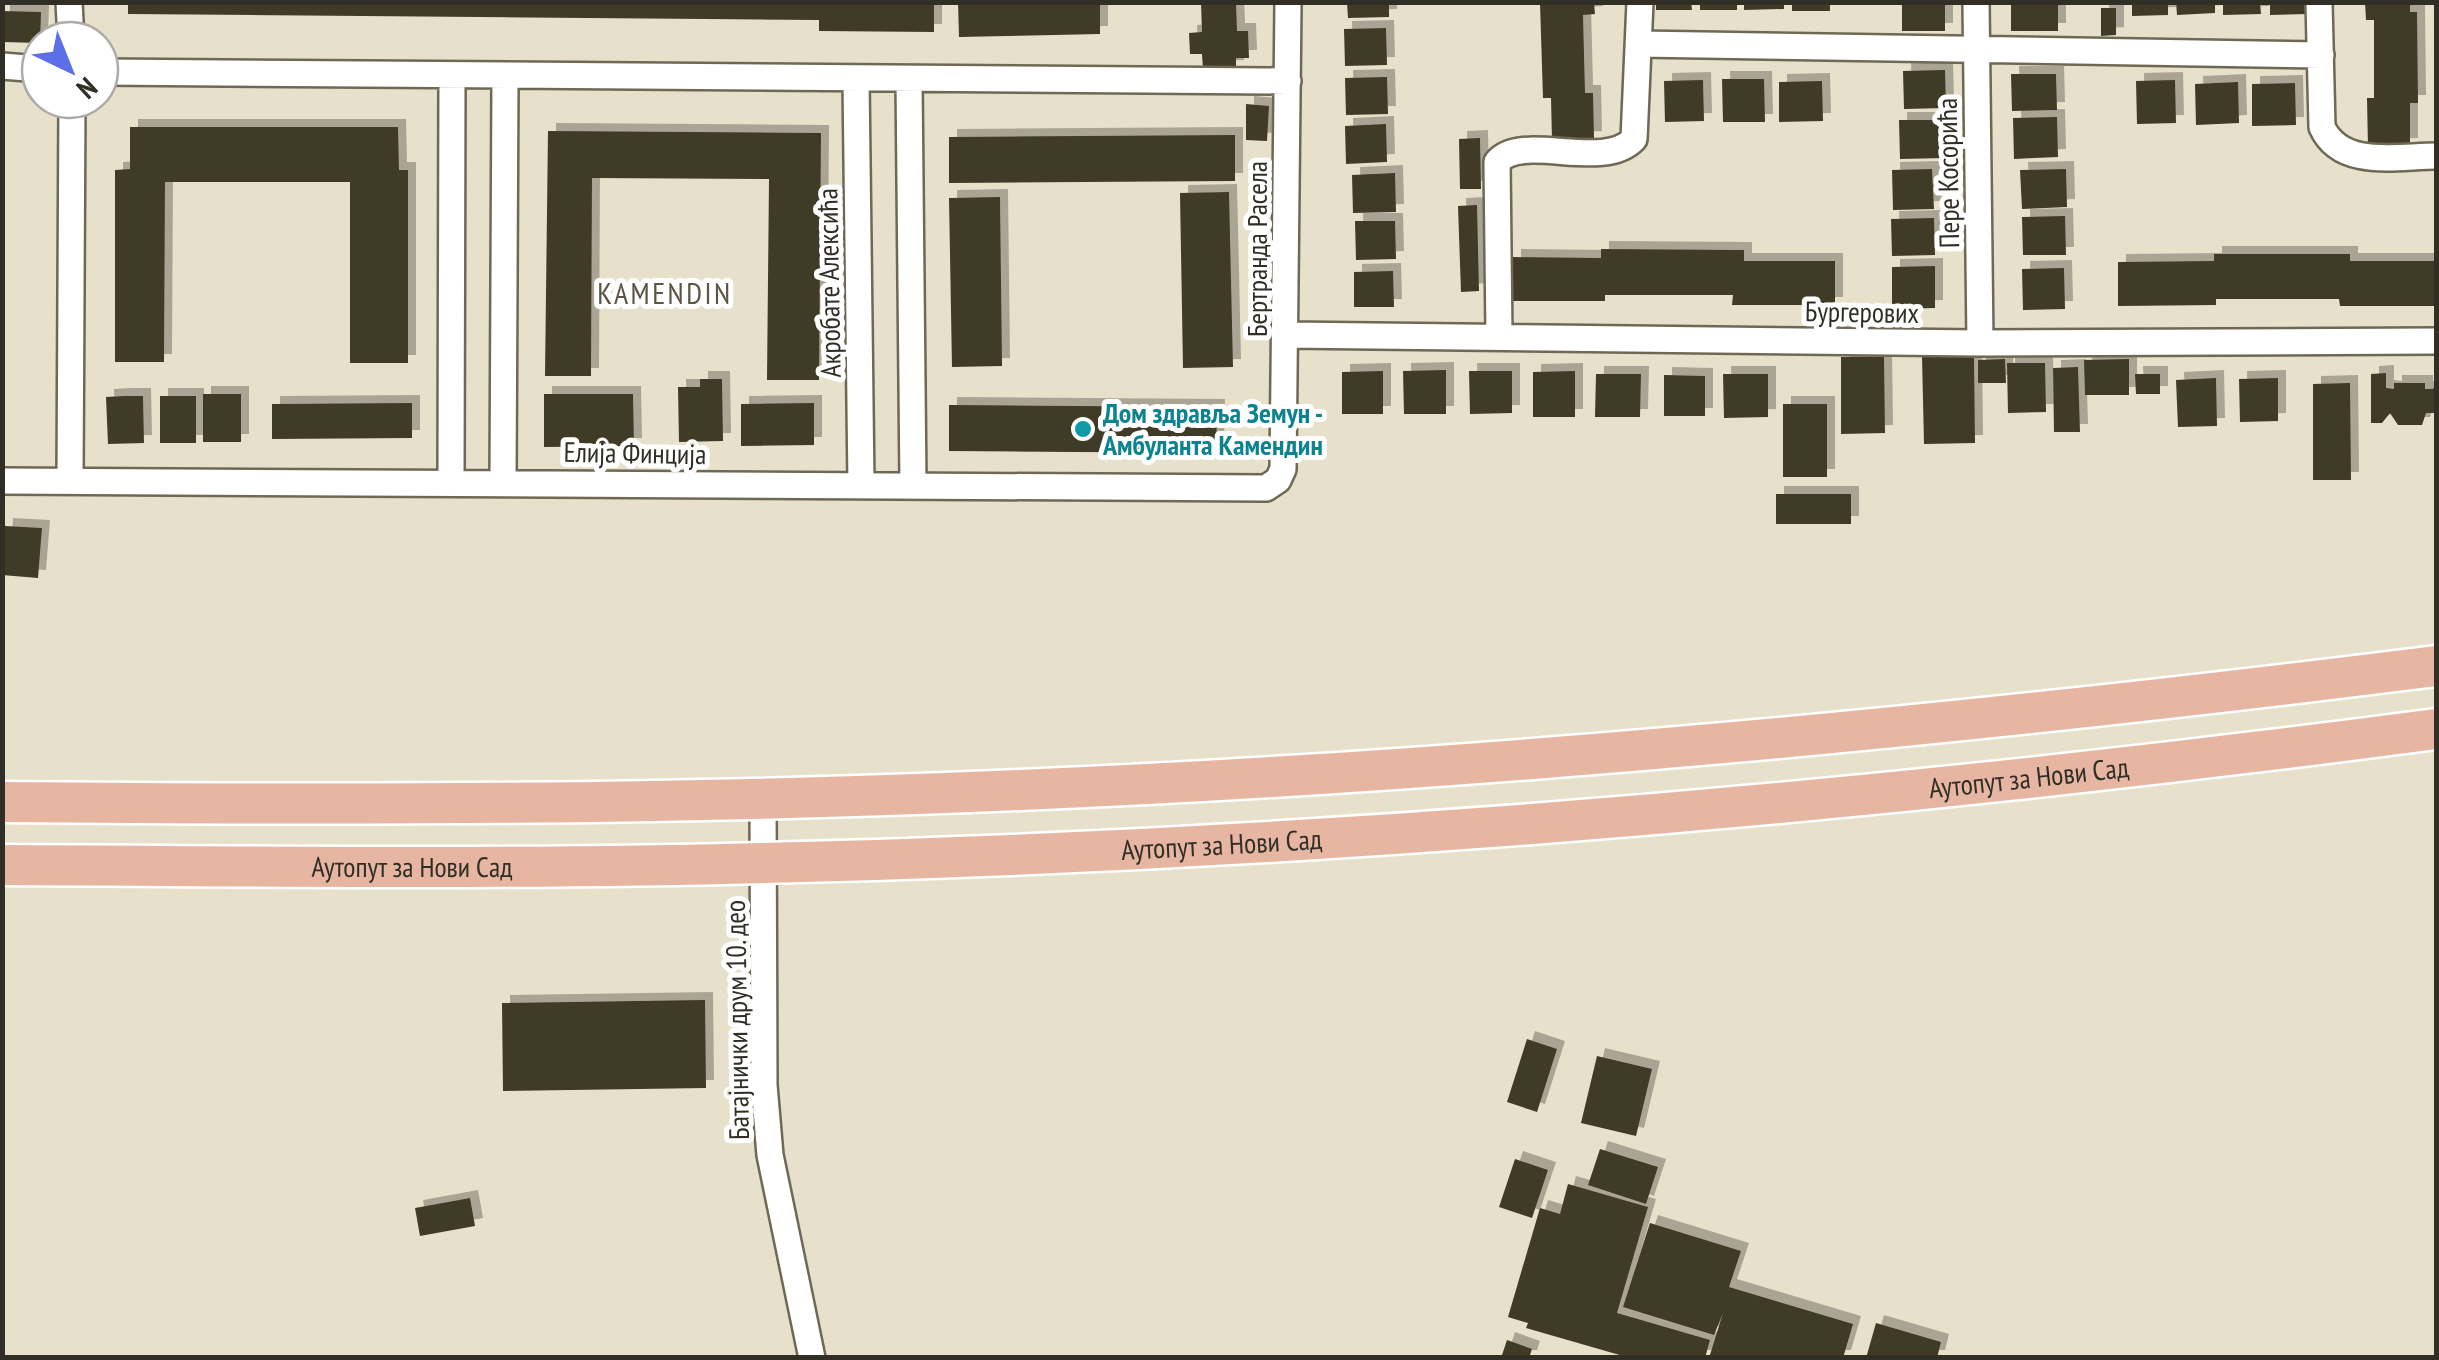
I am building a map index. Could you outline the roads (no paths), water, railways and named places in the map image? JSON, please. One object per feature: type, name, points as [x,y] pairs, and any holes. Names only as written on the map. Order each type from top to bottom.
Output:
[{"type":"main road","points":[[2,802],[763,798],[1017,790],[1487,763],[1980,719],[2436,666]]},
{"type":"main road","name":"Аутопут за Нови Сад","points":[[2,865],[763,864],[1260,842],[1530,823],[2180,762],[2436,728]]},
{"type":"street","name":"Бертранда Расела","points":[[1266,488],[1278,480],[1283,468],[1288,2]]},
{"type":"street","points":[[1499,336],[1497,162],[1512,152],[1616,152],[1627,146],[1637,131],[1640,2]]},
{"type":"street","name":"Пере Косорића","points":[[1976,2],[1980,344]]},
{"type":"street","points":[[2320,2],[2322,127],[2328,141],[2352,156],[2436,156]]},
{"type":"street","points":[[1640,44],[2321,55]]},
{"type":"street","points":[[120,72],[1288,81]]},
{"type":"street","points":[[451,482],[452,77]]},
{"type":"street","points":[[504,482],[505,78]]},
{"type":"street","name":"Акробате Алексића","points":[[856,80],[862,485]]},
{"type":"street","points":[[909,80],[912,485]]},
{"type":"street","points":[[70,480],[72,120]]},
{"type":"street","name":"Бургерових","points":[[1287,335],[1980,344],[2436,341]]},
{"type":"street","name":"Елија Финција","points":[[2,480],[1266,488]]},
{"type":"street","name":"Батајнички друм 10. део","points":[[763,798],[764,1085],[770,1155],[812,1358]]},
{"type":"place","name":"Дом здравља Земун - Амбуланта Камендин","points":[[1083,429]]},
{"type":"district","name":"KAMENDIN","points":[[665,294]]}]
